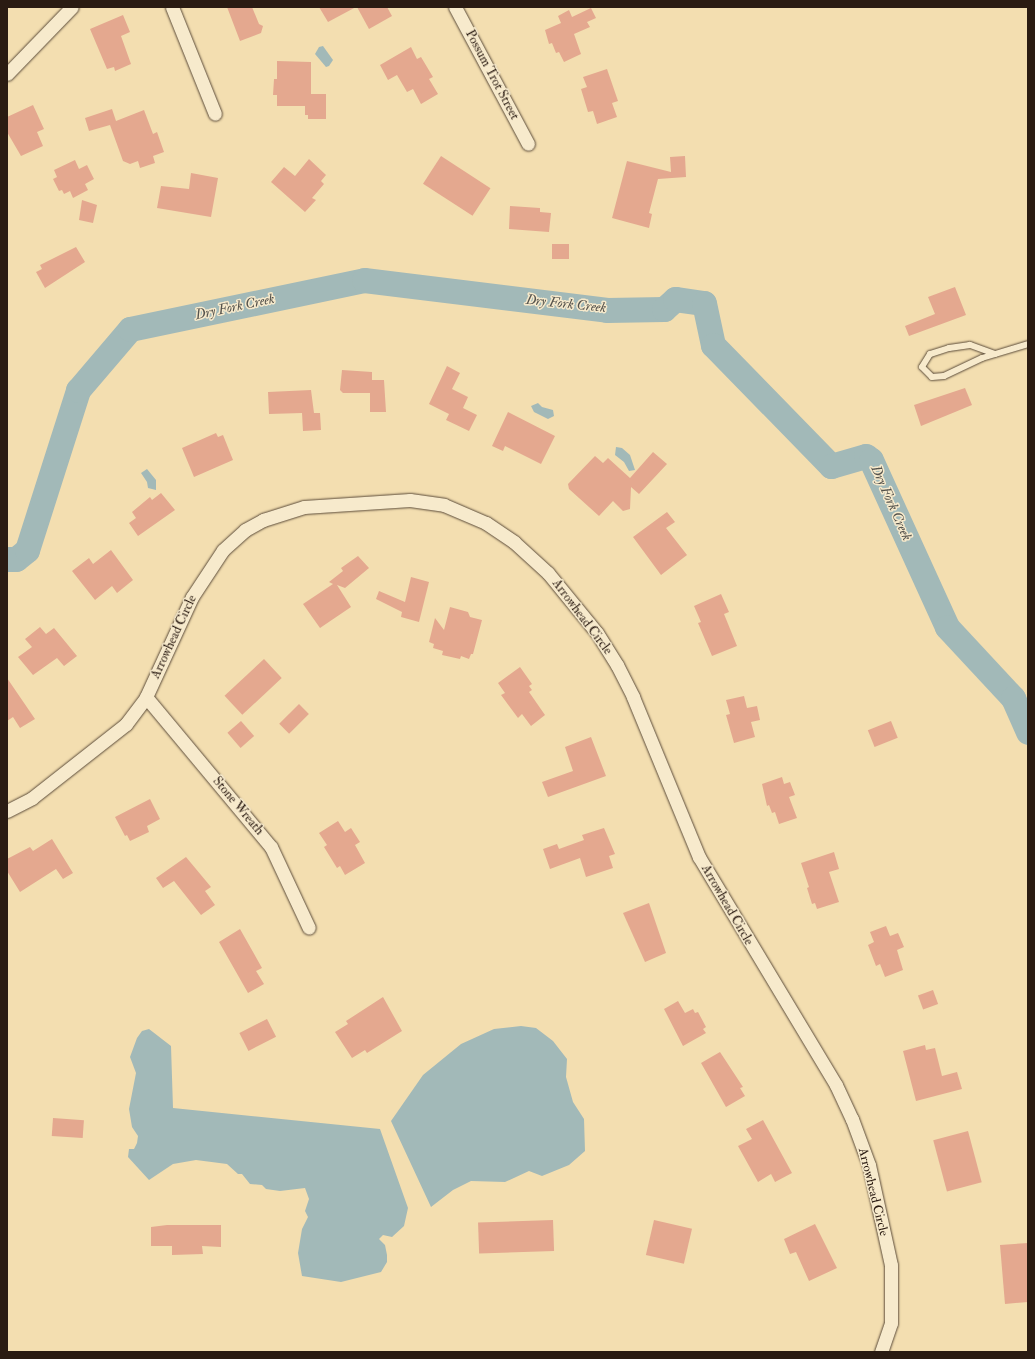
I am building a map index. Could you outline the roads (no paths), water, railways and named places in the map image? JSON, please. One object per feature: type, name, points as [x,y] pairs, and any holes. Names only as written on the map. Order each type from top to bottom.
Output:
[{"type":"street","points":[[7,74],[72,7]]},
{"type":"street","points":[[172,7],[215,114]]},
{"type":"street","name":"Possum Trot Street","points":[[454,7],[528,144]]},
{"type":"street","name":"Arrowhead Circle","points":[[7,811],[32,798],[109,739],[126,724],[146,697],[175,629],[217,558],[245,530],[282,513],[325,503],[421,500],[444,505],[473,516],[514,542],[532,557],[597,634],[617,665],[633,697],[699,857],[836,1085],[852,1118],[869,1165],[891,1265],[891,1322],[881,1352]]},
{"type":"street","name":"Stone Wreath","points":[[146,697],[271,847],[309,928]]},
{"type":"lane","points":[[996,354],[970,345],[949,348],[930,354],[922,367],[932,377],[944,376],[996,354],[1028,344]]},
{"type":"water","points":[[323,46],[333,60],[329,66],[326,67],[315,54],[319,47]]},
{"type":"water","points":[[538,403],[542,407],[553,410],[554,416],[548,419],[534,412],[531,406]]},
{"type":"water","points":[[616,447],[622,448],[630,455],[635,470],[629,471],[624,462],[615,455]]},
{"type":"water","points":[[147,469],[156,480],[156,490],[148,488],[147,482],[141,473]]},
{"type":"water","points":[[521,1026],[536,1028],[553,1041],[567,1059],[566,1077],[573,1102],[584,1119],[585,1151],[569,1165],[542,1176],[529,1171],[505,1182],[471,1181],[453,1190],[431,1207],[391,1121],[423,1075],[461,1044],[494,1029]]},
{"type":"water","points":[[149,1029],[171,1046],[173,1108],[380,1129],[408,1208],[404,1226],[392,1237],[383,1235],[379,1239],[385,1245],[387,1255],[387,1262],[381,1272],[341,1282],[302,1276],[298,1253],[302,1229],[308,1217],[305,1211],[309,1199],[305,1188],[280,1191],[266,1189],[262,1185],[250,1184],[242,1174],[238,1174],[227,1164],[196,1160],[173,1164],[149,1180],[128,1157],[129,1149],[134,1149],[138,1136],[132,1127],[129,1109],[136,1073],[130,1057],[137,1038],[142,1031]]},
{"type":"waterway","name":"Dry Fork Creek","points":[[7,559],[16,559],[27,550],[78,390],[130,329],[364,280],[607,310],[664,309],[675,299],[704,303],[713,345],[831,466],[866,456],[871,460],[947,627],[1013,698],[1028,732]]}]
